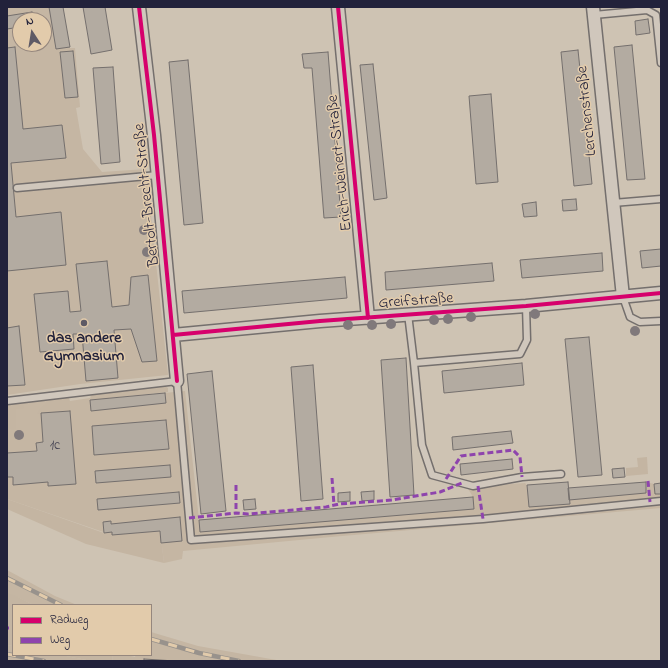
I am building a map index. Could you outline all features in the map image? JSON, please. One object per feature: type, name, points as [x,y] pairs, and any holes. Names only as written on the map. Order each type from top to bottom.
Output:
[{"type":"street","name":"Bertolt-Brecht-Straße","points":[[139,7],[158,175],[177,381]]},
{"type":"street","name":"Erich-Weinert-Straße","points":[[338,7],[368,318]]},
{"type":"street","name":"Lerchenstraße","points":[[594,11],[623,297]]},
{"type":"street","name":"Greifstraße","points":[[173,335],[320,321],[526,306],[661,293]]},
{"type":"lane","name":"Lerchenstraße","points":[[594,11],[647,10],[656,15],[659,25],[661,63]]},
{"type":"lane","points":[[17,188],[158,175]]},
{"type":"lane","points":[[613,203],[661,199]]},
{"type":"lane","points":[[623,297],[630,317],[640,322],[661,321]]},
{"type":"lane","points":[[414,363],[520,354],[528,340],[526,306]]},
{"type":"lane","name":"Greifstraße","points":[[408,314],[422,446],[432,475],[474,486],[522,478],[562,474]]},
{"type":"lane","points":[[7,401],[177,381],[191,540],[483,519],[661,501]]},
{"type":"shaded area","points":[[7,7],[63,7],[70,48],[75,48],[80,107],[76,108],[83,149],[102,172],[146,169],[168,375],[80,384],[7,395]]},
{"type":"shaded area","points":[[165,386],[168,388],[168,392],[90,400],[91,394]]},
{"type":"shaded area","points":[[185,391],[199,520],[473,497],[467,487],[525,483],[527,485],[568,482],[569,488],[646,482],[654,484],[661,483],[661,508],[183,551],[182,559],[164,563],[160,531],[112,535],[7,499],[7,405],[65,397],[69,398],[70,401],[90,398],[90,400]]},
{"type":"shaded area","points":[[65,397],[69,398],[70,411],[37,414],[45,404],[52,399]]},
{"type":"shaded area","points":[[22,403],[24,408],[16,409],[16,429],[13,430],[7,427],[7,405]]},
{"type":"shaded area","points":[[647,457],[648,474],[626,476],[626,468],[638,467],[637,458]]},
{"type":"shaded area","points":[[7,499],[104,533],[112,532],[112,535],[160,531],[164,563],[86,544],[7,509]]},
{"type":"shaded area","points":[[7,570],[55,596],[75,604],[32,604],[7,592]]},
{"type":"shaded area","points":[[7,592],[32,604],[12,604],[12,646],[7,645]]},
{"type":"shaded area","points":[[152,632],[198,646],[282,661],[112,661],[113,656],[152,656]]},
{"type":"shaded area","points":[[7,645],[12,646],[12,656],[66,656],[92,661],[7,661]]},
{"type":"shaded area","points":[[66,656],[113,656],[112,661],[92,661]]},
{"type":"building","points":[[49,7],[63,7],[70,47],[56,49],[52,25],[52,12],[50,12]]},
{"type":"building","points":[[83,7],[105,7],[112,50],[91,54]]},
{"type":"building","points":[[12,15],[12,28],[7,29],[7,16]]},
{"type":"building","points":[[648,19],[650,33],[636,35],[635,21]]},
{"type":"building","points":[[632,45],[645,179],[627,180],[614,47]]},
{"type":"building","points":[[12,47],[12,52],[15,52],[23,129],[62,125],[66,158],[11,163],[16,217],[61,212],[66,265],[7,271],[7,48]]},
{"type":"building","points":[[578,50],[592,184],[574,186],[561,52]]},
{"type":"building","points":[[73,51],[78,97],[65,98],[60,52]]},
{"type":"building","points":[[328,52],[341,217],[324,218],[312,68],[304,68],[302,54]]},
{"type":"building","points":[[188,60],[203,223],[184,225],[169,62]]},
{"type":"building","points":[[373,64],[387,198],[374,200],[360,65]]},
{"type":"building","points":[[113,67],[120,162],[101,164],[93,68]]},
{"type":"building","points":[[491,94],[498,182],[476,184],[469,96]]},
{"type":"building","points":[[576,199],[577,210],[563,211],[562,200]]},
{"type":"building","points":[[536,202],[537,216],[524,217],[522,204]]},
{"type":"building","points":[[661,249],[661,266],[642,268],[640,251]]},
{"type":"building","points":[[602,253],[603,271],[522,278],[520,260]]},
{"type":"building","points":[[107,261],[112,307],[129,305],[131,277],[148,275],[157,361],[142,362],[131,329],[114,330],[118,378],[86,381],[82,334],[73,334],[74,349],[40,352],[34,294],[68,291],[70,312],[81,311],[76,264]]},
{"type":"building","points":[[492,263],[494,281],[386,290],[385,272]]},
{"type":"building","points":[[345,277],[347,298],[184,313],[182,291]]},
{"type":"building","points":[[19,326],[25,385],[7,386],[7,328]]},
{"type":"building","points":[[589,337],[602,475],[578,477],[565,339]]},
{"type":"building","points":[[406,358],[414,495],[390,497],[381,360]]},
{"type":"building","points":[[522,363],[524,385],[444,393],[442,371]]},
{"type":"building","points":[[313,365],[323,499],[301,501],[291,367]]},
{"type":"building","points":[[212,371],[226,511],[201,514],[187,374]]},
{"type":"building","points":[[165,393],[166,403],[91,411],[90,400]]},
{"type":"building","points":[[70,411],[76,484],[48,486],[48,482],[13,485],[13,477],[7,477],[7,453],[37,451],[36,443],[43,442],[41,413]]},
{"type":"building","points":[[166,420],[169,449],[94,455],[92,426]]},
{"type":"building","points":[[511,431],[513,443],[453,450],[452,437]]},
{"type":"building","points":[[512,459],[513,469],[461,475],[460,464]]},
{"type":"building","points":[[170,465],[171,477],[96,483],[95,471]]},
{"type":"building","points":[[624,468],[625,477],[613,478],[612,469]]},
{"type":"building","points":[[568,482],[570,504],[529,507],[527,485]]},
{"type":"building","points":[[646,482],[646,493],[569,500],[568,488]]},
{"type":"building","points":[[661,483],[661,494],[655,494],[654,484]]},
{"type":"building","points":[[374,491],[374,500],[362,501],[361,492]]},
{"type":"building","points":[[179,492],[180,503],[98,510],[97,499]]},
{"type":"building","points":[[350,492],[350,501],[338,502],[338,493]]},
{"type":"building","points":[[473,497],[474,509],[200,532],[199,520]]},
{"type":"building","points":[[255,499],[256,509],[244,510],[243,500]]},
{"type":"building","points":[[180,517],[182,541],[161,543],[160,531],[112,535],[112,532],[104,533],[103,522],[111,521],[111,524]]},
{"type":"building","points":[[144,659],[175,661],[144,661]]},
{"type":"railway","points":[[7,578],[59,604]]},
{"type":"railway","points":[[152,639],[199,653],[239,661]]},
{"type":"railway","points":[[7,654],[12,655]]},
{"type":"railway","points":[[18,656],[44,661]]},
{"type":"marked path","points":[[446,479],[461,456],[513,450],[520,457],[522,477]]},
{"type":"marked path","points":[[332,478],[334,505]]},
{"type":"marked path","points":[[648,481],[650,502]]},
{"type":"marked path","points":[[189,518],[236,513],[248,514],[392,500],[440,492],[462,483]]},
{"type":"marked path","points":[[236,485],[236,513]]},
{"type":"marked path","points":[[478,486],[483,519]]},
{"type":"cycle path","points":[[139,7],[154,135],[177,381]]},
{"type":"cycle path","points":[[338,7],[368,318]]},
{"type":"cycle path","points":[[173,335],[320,321],[526,306],[661,293]]},
{"type":"place","name":"das andere Gymnasium","points":[[84,323]]}]
